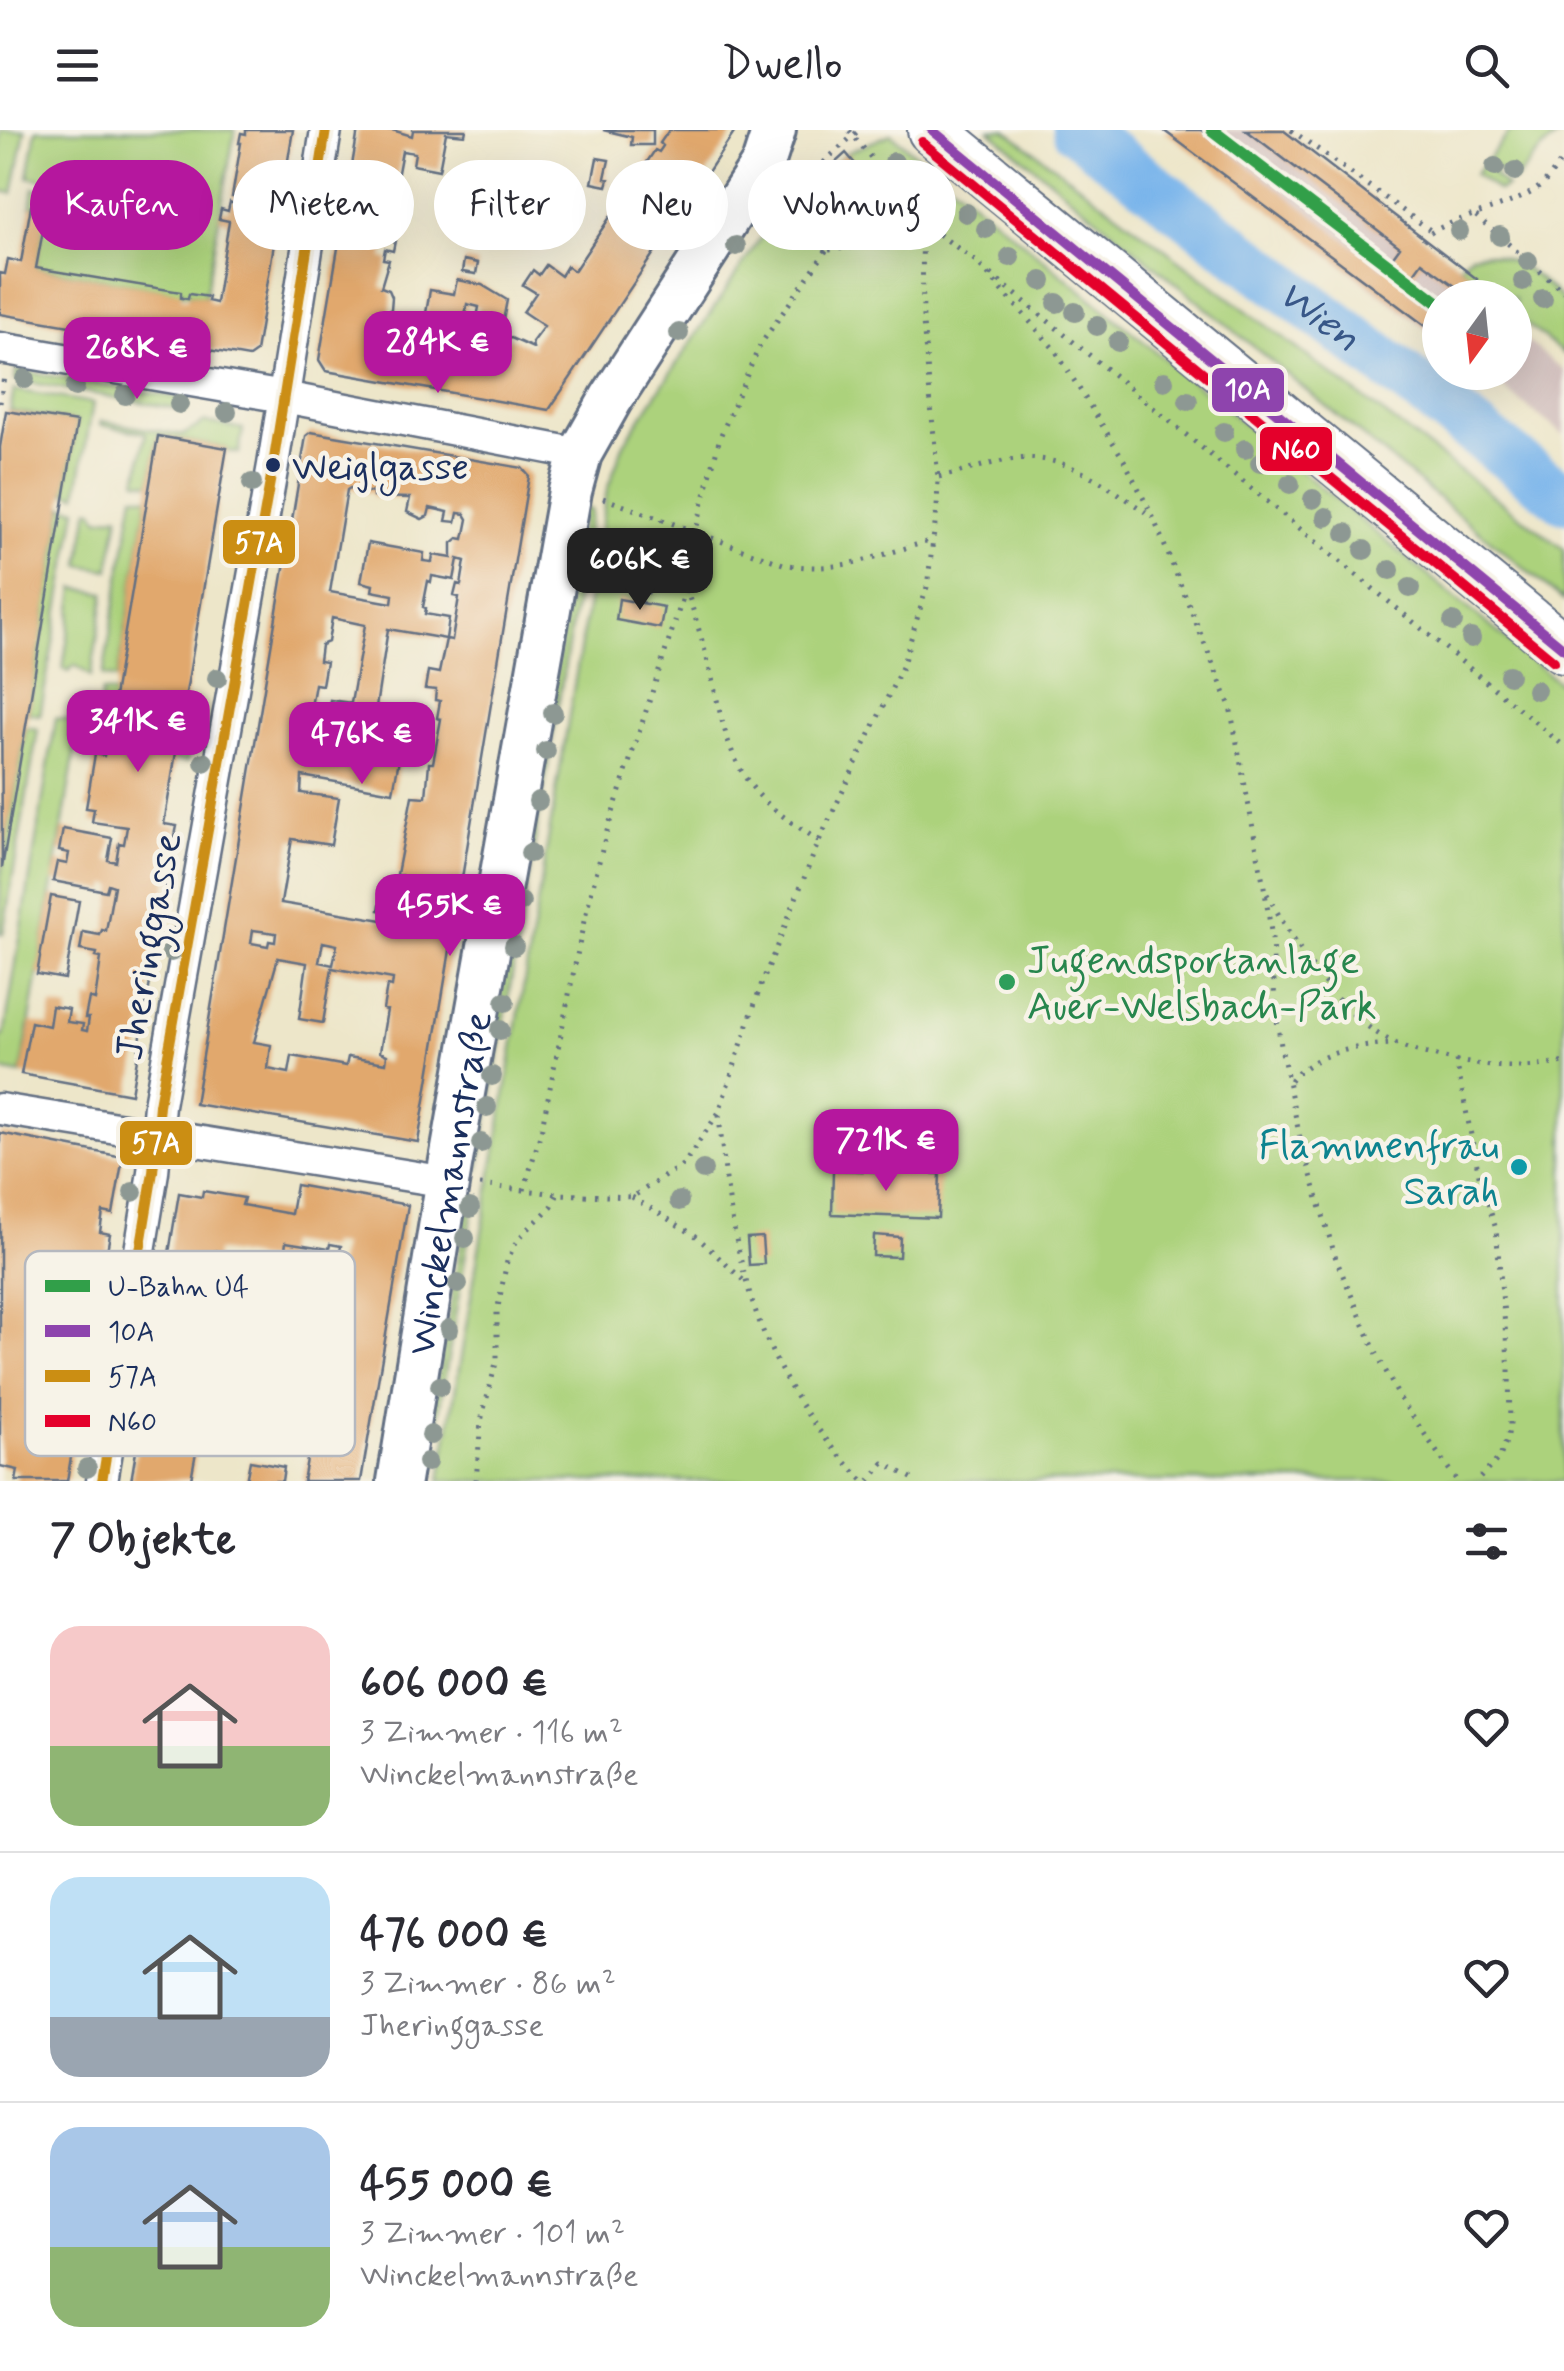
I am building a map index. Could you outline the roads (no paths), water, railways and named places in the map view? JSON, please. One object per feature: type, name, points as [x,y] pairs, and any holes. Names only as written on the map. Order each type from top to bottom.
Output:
[{"type":"main road","name":"Winckelmannstraße","points":[[777,160],[802,130]]},
{"type":"main road","points":[[932,130],[1564,650]]},
{"type":"main road","name":"Winckelmannstraße","points":[[399,1481],[447,1182],[570,491],[591,469],[611,399],[748,201]]},
{"type":"street","name":"Jheringgasse","points":[[139,1251],[159,1105],[284,397],[326,130]]},
{"type":"street","points":[[0,348],[284,397],[591,469]]},
{"type":"street","points":[[0,1108],[447,1182]]},
{"type":"street","name":"Jheringgasse","points":[[102,1481],[106,1456]]},
{"type":"waterway","name":"Wien","points":[[1077,130],[1564,498]]},
{"type":"metro line","name":"U4","points":[[1212,130],[1422,290]]},
{"type":"place","name":"Weiglgasse","points":[[273,465]]},
{"type":"place","name":"Jugendsportanlage Auer-Welsbach-Park","points":[[1007,982]]},
{"type":"place","name":"Flammenfrau Sarah","points":[[1519,1167]]}]
